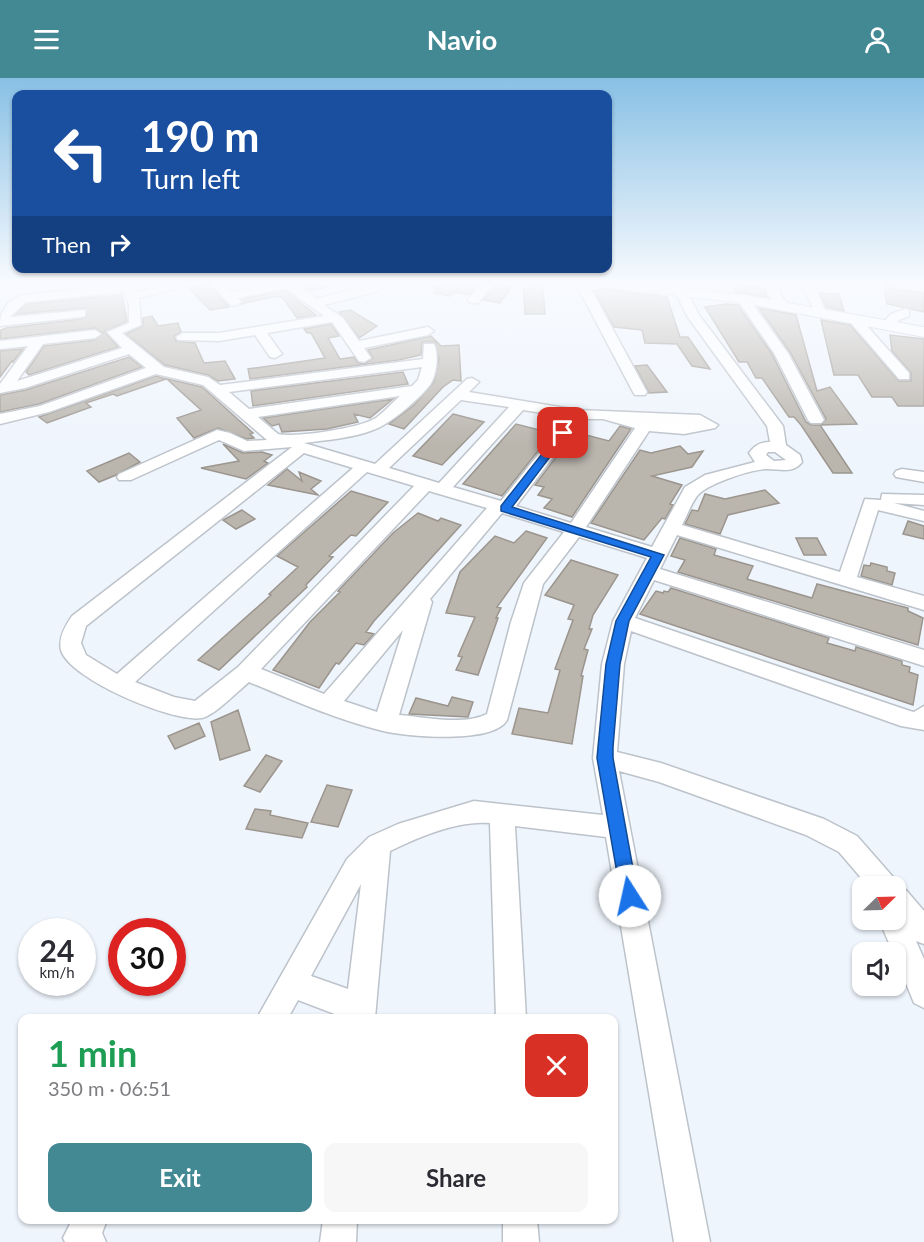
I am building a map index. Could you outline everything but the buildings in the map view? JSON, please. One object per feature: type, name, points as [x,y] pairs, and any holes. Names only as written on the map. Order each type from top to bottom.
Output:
[{"type":"street","points":[[0,345],[76,336]]},
{"type":"street","points":[[118,336],[157,369],[165,373],[198,377],[219,389],[278,439],[307,438]]},
{"type":"street","points":[[183,337],[224,336]]},
{"type":"street","points":[[263,336],[275,354]]},
{"type":"street","points":[[350,336],[364,358]]},
{"type":"street","points":[[357,345],[401,336]]},
{"type":"street","points":[[610,336],[640,392]]},
{"type":"street","points":[[692,1242],[605,758],[613,664],[623,621],[692,491],[711,479],[768,464],[762,461],[757,453],[764,447],[779,447],[775,426],[708,336]]},
{"type":"street","points":[[769,336],[781,353],[816,420]]},
{"type":"street","points":[[869,336],[904,376]]},
{"type":"street","points":[[2,388],[39,340]]},
{"type":"street","points":[[2,388],[20,385],[132,349]]},
{"type":"street","points":[[125,477],[217,435],[225,436],[244,446],[288,443],[365,428],[380,422],[413,389],[425,382],[429,354],[406,365],[219,389]]},
{"type":"street","points":[[406,365],[413,389]]},
{"type":"street","points":[[0,419],[44,409],[157,369]]},
{"type":"street","points":[[119,684],[471,382]]},
{"type":"street","points":[[20,385],[41,404]]},
{"type":"street","points":[[245,385],[249,414]]},
{"type":"street","points":[[249,414],[413,389]]},
{"type":"street","points":[[380,422],[382,394]]},
{"type":"street","points":[[458,395],[578,414],[657,416],[700,420],[710,425],[690,428],[643,428],[608,416]]},
{"type":"street","points":[[518,406],[434,487],[246,672],[208,706],[195,711],[159,701],[119,684],[81,663],[72,652],[72,632],[79,621],[302,447],[434,487],[501,507],[575,530],[653,563],[924,658]]},
{"type":"street","points":[[328,705],[501,507],[578,414]]},
{"type":"street","points":[[246,672],[328,705],[385,723],[470,728],[481,727],[496,720],[501,709],[521,621],[534,583],[575,530],[643,428]]},
{"type":"street","points":[[902,474],[924,477]]},
{"type":"street","points":[[871,503],[886,498],[924,500]]},
{"type":"street","points":[[847,580],[871,503]]},
{"type":"street","points":[[871,503],[924,516]]},
{"type":"street","points":[[672,528],[924,603]]},
{"type":"street","points":[[385,723],[425,593]]},
{"type":"street","points":[[623,621],[909,720],[922,722],[924,715]]},
{"type":"street","points":[[605,758],[661,773],[815,827],[848,844],[874,876]]},
{"type":"street","points":[[274,1014],[356,867],[378,845],[398,835],[474,811],[617,827]]},
{"type":"street","points":[[502,815],[511,1014]]},
{"type":"street","points":[[291,983],[361,1013],[378,845]]},
{"type":"street","points":[[906,910],[924,931]]},
{"type":"street","points":[[897,930],[924,993]]},
{"type":"street","points":[[88,1224],[81,1238],[88,1242]]},
{"type":"street","points":[[338,1242],[340,1224]]},
{"type":"street","points":[[520,1224],[521,1242]]},
{"type":"route","points":[[563,433],[505,508],[658,555],[623,621],[613,664],[605,758],[630,896]]}]
